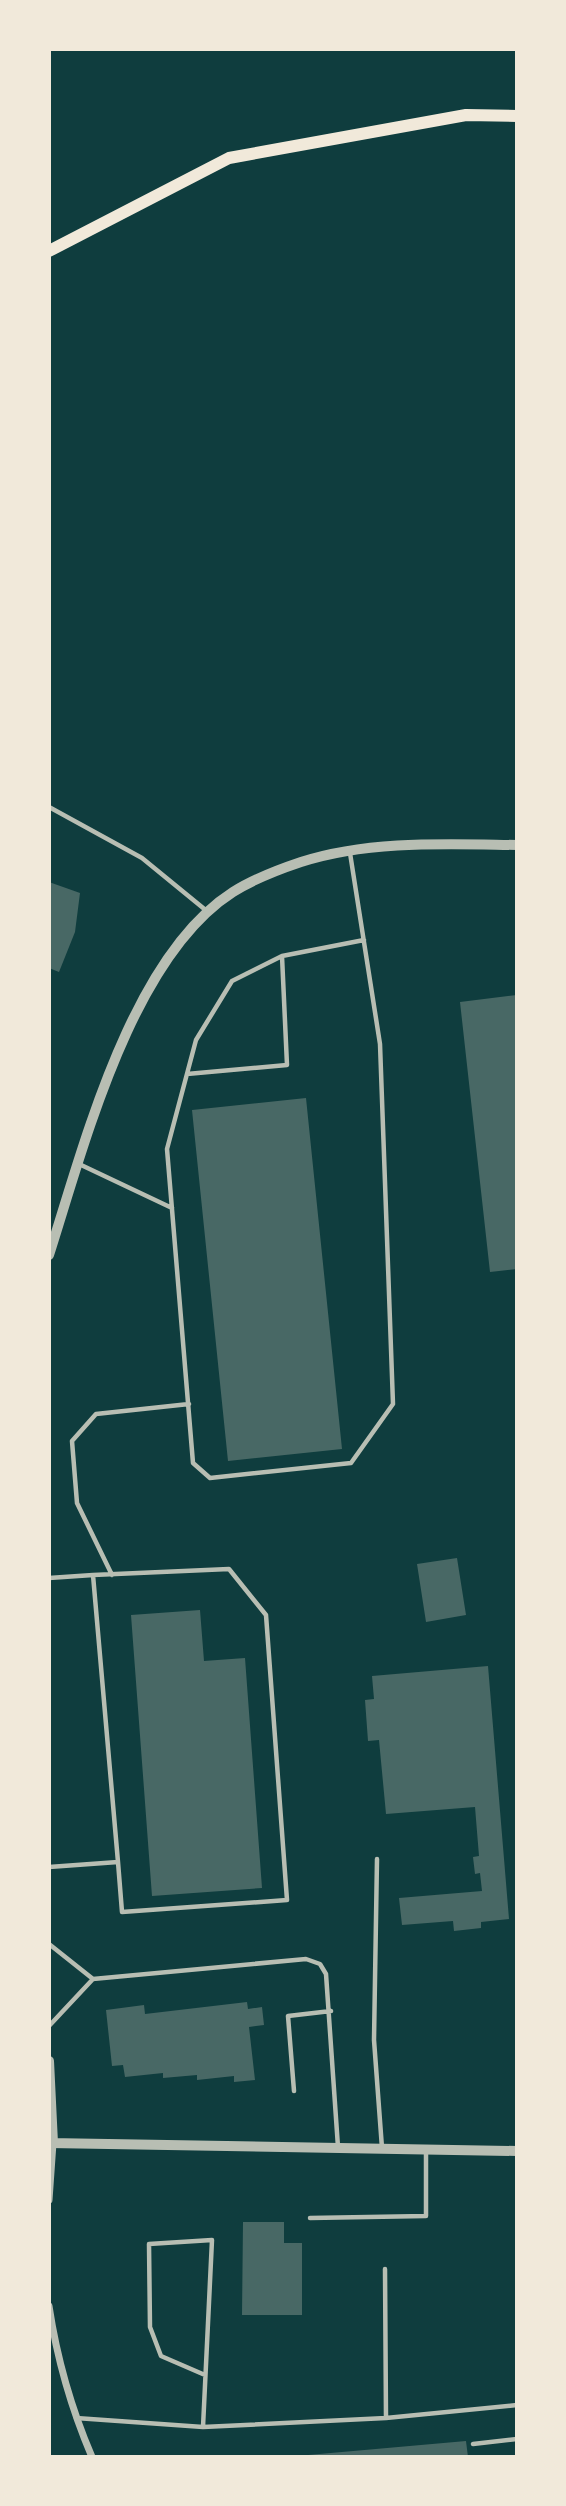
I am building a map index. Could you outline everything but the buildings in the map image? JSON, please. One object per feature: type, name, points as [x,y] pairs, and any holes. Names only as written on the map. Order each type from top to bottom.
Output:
[{"type":"main road","points":[[49,251],[229,158],[466,115],[517,116]]},
{"type":"street","points":[[49,1255],[103,1088],[146,991],[208,913],[234,892],[301,862],[370,848],[517,845]]},
{"type":"street","points":[[49,2061],[49,2200]]},
{"type":"street","points":[[51,2143],[517,2151]]},
{"type":"street","points":[[49,2306],[56,2350],[75,2417],[92,2457]]},
{"type":"lane","points":[[49,807],[142,858],[208,913]]},
{"type":"lane","points":[[350,852],[364,940],[380,1044],[393,1404],[351,1463],[210,1478],[193,1463],[167,1149],[196,1040],[232,981],[282,956],[364,940]]},
{"type":"lane","points":[[187,1074],[287,1065],[282,956]]},
{"type":"lane","points":[[78,1164],[172,1208]]},
{"type":"lane","points":[[112,1574],[77,1503],[72,1441],[96,1414],[189,1404]]},
{"type":"lane","points":[[49,1578],[229,1569],[266,1615],[287,1900],[122,1912],[93,1576]]},
{"type":"lane","points":[[377,1859],[374,2040],[382,2149]]},
{"type":"lane","points":[[49,1867],[118,1862]]},
{"type":"lane","points":[[49,1944],[93,1979]]},
{"type":"lane","points":[[49,2026],[93,1979],[306,1959],[320,1964],[327,1975],[331,2011],[338,2148]]},
{"type":"lane","points":[[294,2091],[288,2016],[331,2011]]},
{"type":"lane","points":[[310,2218],[426,2216],[426,2149]]},
{"type":"lane","points":[[203,2427],[212,2240],[149,2244],[150,2327],[161,2356],[205,2375]]},
{"type":"lane","points":[[385,2269],[386,2418]]},
{"type":"lane","points":[[75,2417],[203,2427],[386,2418],[517,2405]]},
{"type":"lane","points":[[473,2444],[517,2439]]}]
